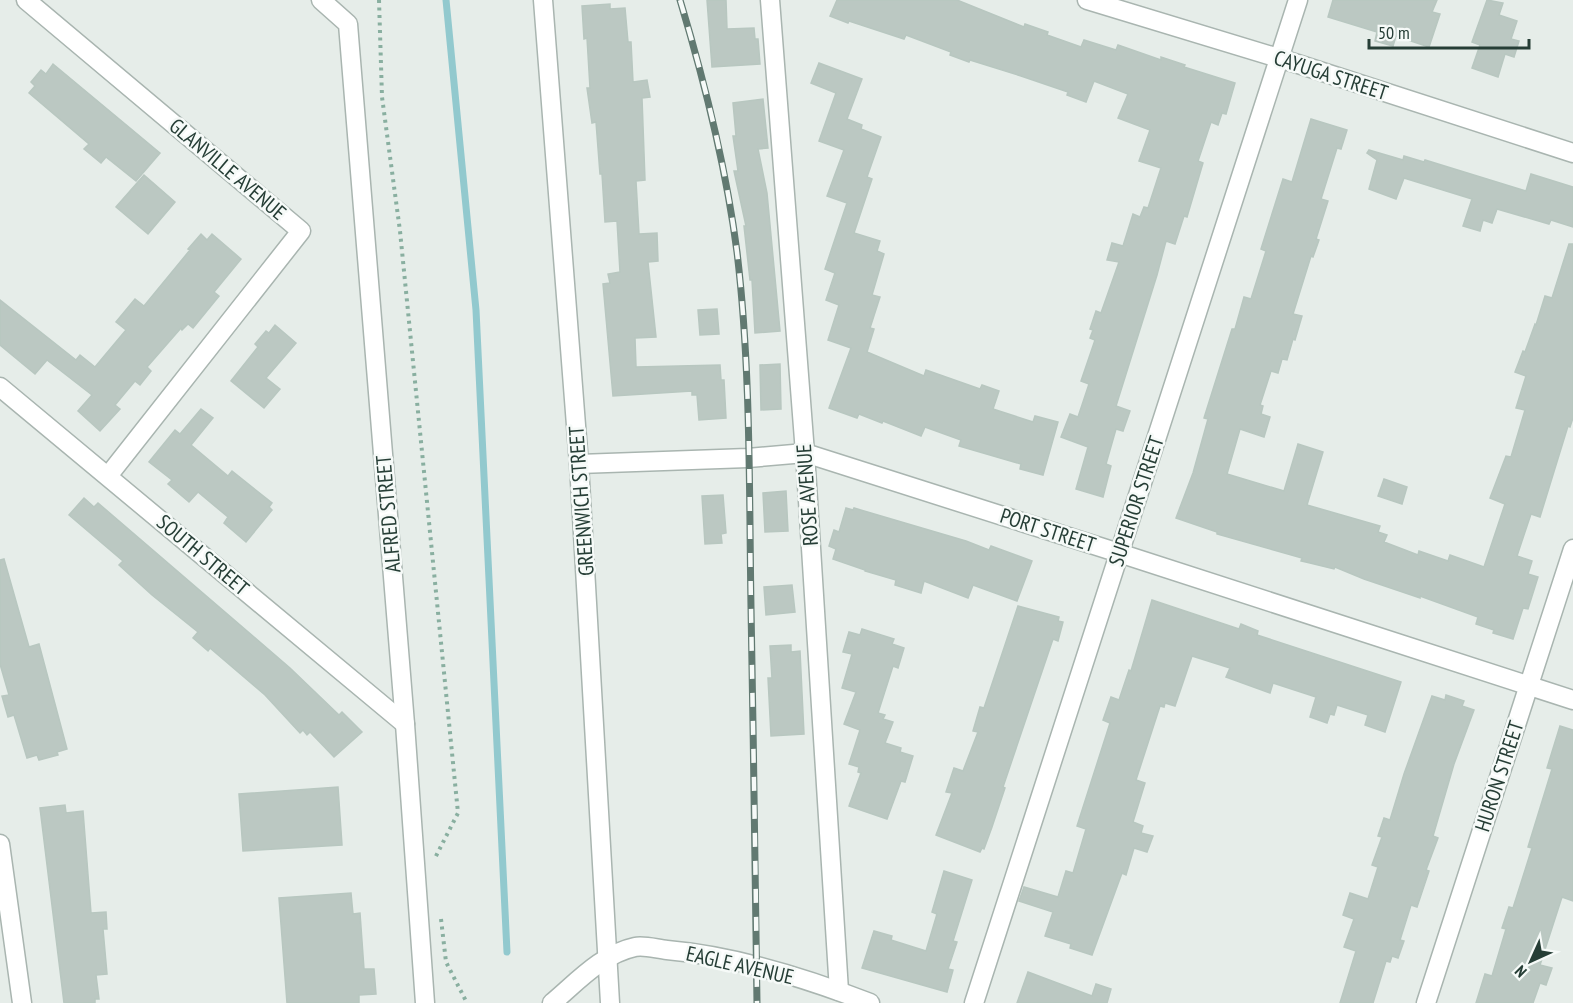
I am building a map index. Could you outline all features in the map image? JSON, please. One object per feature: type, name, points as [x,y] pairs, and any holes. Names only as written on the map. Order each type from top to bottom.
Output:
[{"type":"street","name":"GLANVILLE AVENUE","points":[[26,0],[301,231],[108,476]]},
{"type":"street","name":"ALFRED STREET","points":[[321,0],[348,24],[405,724],[425,1003]]},
{"type":"street","name":"GREENWICH STREET","points":[[543,0],[579,464],[610,1003]]},
{"type":"street","name":"ROSE AVENUE","points":[[770,0],[805,453],[840,991]]},
{"type":"street","name":"CAYUGA STREET","points":[[1087,0],[1279,58],[1573,153]]},
{"type":"street","name":"SUPERIOR STREET","points":[[974,1003],[1298,0]]},
{"type":"street","name":"SOUTH STREET","points":[[0,387],[405,724]]},
{"type":"street","name":"PORT STREET","points":[[579,464],[748,458],[805,453],[1573,700]]},
{"type":"street","name":"HURON STREET","points":[[1426,1003],[1573,549]]},
{"type":"street","points":[[0,844],[22,1003]]},
{"type":"street","name":"EAGLE AVENUE","points":[[608,957],[637,947],[681,951],[738,962],[840,991],[870,1003]]},
{"type":"street","points":[[552,1003],[608,957]]},
{"type":"path","points":[[380,0],[382,97],[400,231],[458,813],[433,863]]},
{"type":"path","points":[[440,918],[446,962],[467,1003]]},
{"type":"building","points":[[707,0],[726,0],[727,29],[754,28],[755,39],[758,39],[760,64],[712,67]]},
{"type":"building","points":[[837,0],[957,0],[1024,27],[1025,24],[1048,32],[1047,35],[1081,47],[1084,40],[1116,50],[1118,45],[1161,60],[1161,57],[1185,65],[1184,67],[1235,83],[1226,114],[1222,113],[1218,125],[1211,122],[1198,161],[1203,163],[1187,217],[1184,216],[1175,244],[1166,241],[1116,406],[1130,411],[1123,431],[1116,429],[1106,464],[1111,466],[1103,497],[1076,489],[1088,447],[1061,437],[1070,414],[1078,417],[1089,384],[1081,381],[1095,340],[1090,338],[1093,330],[1090,329],[1096,311],[1101,313],[1119,262],[1107,260],[1112,243],[1123,246],[1133,214],[1140,217],[1144,207],[1148,208],[1161,168],[1139,161],[1150,130],[1118,118],[1128,94],[1094,81],[1086,102],[1067,95],[1068,92],[950,55],[951,52],[906,35],[904,39],[830,16]]},
{"type":"building","points":[[1333,0],[1437,0],[1432,12],[1440,14],[1429,47],[1396,36],[1393,46],[1375,41],[1377,32],[1328,17]]},
{"type":"building","points":[[1487,0],[1503,3],[1499,15],[1517,21],[1511,39],[1519,41],[1514,57],[1505,54],[1498,77],[1472,68],[1480,45],[1472,42]]},
{"type":"building","points":[[610,4],[610,9],[625,8],[628,42],[631,42],[633,82],[647,80],[650,97],[642,98],[645,180],[636,181],[639,234],[657,233],[658,261],[648,262],[656,337],[635,338],[636,367],[720,365],[721,380],[724,380],[726,418],[699,420],[697,395],[692,395],[692,391],[613,396],[603,284],[610,283],[608,274],[620,272],[617,221],[605,222],[596,122],[592,123],[587,88],[590,88],[587,38],[584,39],[582,6]]},
{"type":"building","points":[[819,63],[862,79],[847,119],[862,125],[861,129],[881,137],[867,177],[872,179],[854,233],[880,241],[877,251],[884,254],[872,295],[880,297],[870,328],[874,329],[867,352],[924,376],[926,370],[980,389],[982,385],[999,391],[993,409],[1033,422],[1035,416],[1058,422],[1043,475],[1020,469],[1021,464],[959,446],[961,440],[925,427],[921,436],[883,421],[882,423],[859,414],[857,418],[829,408],[851,348],[828,340],[839,305],[826,300],[835,273],[825,269],[847,203],[827,196],[844,150],[819,141],[836,93],[811,83]]},
{"type":"building","points":[[53,64],[160,153],[136,181],[106,157],[101,163],[84,149],[89,144],[29,93],[35,86],[31,82],[41,70],[46,74]]},
{"type":"building","points":[[763,99],[768,148],[758,149],[767,193],[780,331],[755,333],[752,280],[750,280],[744,226],[746,226],[734,171],[738,171],[733,136],[736,136],[733,103]]},
{"type":"building","points":[[1311,119],[1347,130],[1341,149],[1337,148],[1321,199],[1328,201],[1316,239],[1319,240],[1313,257],[1311,256],[1293,314],[1302,316],[1295,340],[1293,339],[1287,360],[1282,359],[1278,373],[1271,371],[1260,405],[1263,406],[1261,414],[1270,417],[1264,437],[1240,429],[1227,474],[1284,491],[1298,444],[1323,452],[1307,505],[1380,526],[1378,532],[1387,535],[1384,542],[1418,555],[1419,551],[1448,561],[1450,555],[1484,567],[1505,504],[1490,498],[1506,456],[1511,457],[1525,410],[1516,408],[1526,376],[1515,372],[1536,325],[1545,296],[1552,298],[1569,244],[1573,244],[1573,418],[1570,427],[1568,426],[1540,517],[1531,514],[1517,556],[1532,561],[1528,574],[1538,577],[1528,609],[1523,608],[1513,639],[1493,633],[1494,630],[1476,624],[1478,617],[1420,596],[1420,598],[1335,567],[1334,569],[1301,561],[1302,558],[1217,534],[1217,532],[1176,518],[1193,473],[1208,419],[1204,418],[1232,329],[1235,329],[1244,297],[1251,299],[1266,251],[1261,249],[1283,179],[1292,182]]},
{"type":"building","points":[[1369,150],[1403,160],[1404,156],[1424,162],[1425,160],[1526,191],[1531,174],[1573,187],[1573,227],[1551,220],[1549,224],[1497,209],[1492,223],[1483,220],[1480,231],[1463,226],[1472,199],[1404,178],[1396,199],[1369,189],[1377,160],[1367,153]]},
{"type":"building","points":[[144,175],[175,202],[148,234],[116,207]]},
{"type":"building","points":[[201,234],[207,240],[212,234],[241,259],[214,292],[219,296],[193,328],[188,324],[182,330],[181,328],[147,367],[151,371],[140,385],[135,381],[115,405],[120,409],[100,431],[78,411],[92,395],[47,360],[35,374],[0,345],[0,300],[76,360],[80,355],[95,367],[126,330],[116,322],[135,299],[144,306]]},
{"type":"building","points":[[717,309],[719,334],[700,335],[698,310]]},
{"type":"building","points":[[275,325],[296,343],[266,378],[280,389],[264,408],[231,381],[258,347],[255,344],[266,331],[269,333]]},
{"type":"building","points":[[780,364],[781,409],[761,410],[760,365]]},
{"type":"building","points":[[201,409],[213,418],[191,445],[228,476],[232,471],[272,503],[269,507],[272,510],[246,542],[224,523],[228,517],[198,492],[189,502],[168,484],[172,480],[149,462],[175,430],[180,434]]},
{"type":"building","points":[[1384,479],[1407,487],[1402,504],[1378,496]]},
{"type":"building","points":[[786,491],[788,531],[765,532],[763,493]]},
{"type":"building","points":[[723,495],[726,533],[721,534],[722,543],[705,544],[702,496]]},
{"type":"building","points":[[84,498],[94,507],[98,503],[290,668],[339,715],[342,712],[362,732],[334,757],[310,732],[307,735],[303,730],[300,733],[265,695],[210,648],[208,651],[193,638],[198,632],[152,595],[119,565],[123,561],[69,515]]},
{"type":"building","points":[[846,508],[853,510],[854,508],[989,550],[991,546],[1032,561],[1017,601],[973,585],[968,598],[924,581],[921,593],[895,585],[896,580],[833,559],[836,549],[829,546],[834,530],[839,532]]},
{"type":"building","points":[[4,559],[29,647],[39,644],[67,749],[57,752],[58,755],[39,760],[37,755],[27,758],[14,715],[8,717],[2,696],[9,695],[0,664],[0,560]]},
{"type":"building","points":[[792,585],[795,612],[766,615],[764,587]]},
{"type":"building","points":[[1152,600],[1239,629],[1241,624],[1258,631],[1257,635],[1401,682],[1385,732],[1365,725],[1368,715],[1337,705],[1334,715],[1330,714],[1327,723],[1310,717],[1316,697],[1273,683],[1270,693],[1226,677],[1230,668],[1192,656],[1175,706],[1165,703],[1164,707],[1160,706],[1136,780],[1145,783],[1133,822],[1143,826],[1141,833],[1153,836],[1147,852],[1134,848],[1126,875],[1122,873],[1092,955],[1070,948],[1071,944],[1045,936],[1053,912],[1019,901],[1024,887],[1058,897],[1066,871],[1073,873],[1086,829],[1077,826],[1110,723],[1103,720],[1111,697],[1119,700],[1129,670],[1131,671]]},
{"type":"building","points":[[1018,606],[1059,617],[1058,621],[1063,622],[1058,641],[1053,639],[1003,787],[1005,788],[992,827],[984,849],[982,848],[980,852],[936,835],[952,793],[946,792],[954,768],[963,771],[978,732],[973,731],[980,707],[984,708]]},
{"type":"building","points":[[862,629],[894,639],[892,644],[904,648],[898,668],[893,666],[878,713],[885,715],[883,719],[893,722],[885,743],[901,748],[900,752],[913,756],[905,782],[901,781],[887,819],[849,806],[861,773],[858,772],[859,767],[849,764],[860,730],[844,724],[856,692],[842,688],[852,654],[843,652],[849,632],[860,635]]},
{"type":"building","points":[[791,645],[791,652],[800,651],[804,734],[771,736],[768,678],[772,678],[770,646]]},
{"type":"building","points":[[1446,695],[1464,701],[1462,706],[1474,710],[1454,764],[1433,836],[1438,838],[1426,870],[1429,871],[1417,907],[1411,905],[1400,940],[1404,941],[1398,958],[1392,956],[1390,962],[1386,961],[1373,1003],[1340,1003],[1356,951],[1344,947],[1354,919],[1343,915],[1350,893],[1368,899],[1378,867],[1372,865],[1382,837],[1378,836],[1384,818],[1390,820],[1432,696],[1445,700]]},
{"type":"building","points":[[1560,726],[1573,730],[1573,901],[1562,897],[1540,965],[1552,968],[1546,985],[1540,983],[1533,1003],[1476,1003],[1485,974],[1492,976],[1506,929],[1502,928],[1509,907],[1513,908],[1532,848],[1528,847],[1552,769],[1547,768]]},
{"type":"building","points":[[338,787],[342,845],[243,851],[239,794]]},
{"type":"building","points":[[65,805],[66,813],[83,811],[91,913],[106,912],[107,929],[103,929],[107,974],[96,975],[99,999],[95,999],[95,1003],[64,1003],[40,808]]},
{"type":"building","points":[[944,871],[972,880],[953,941],[957,942],[948,969],[953,970],[947,992],[862,968],[874,931],[892,936],[891,940],[926,951],[937,914],[932,912]]},
{"type":"building","points":[[351,893],[353,914],[360,913],[364,969],[374,969],[376,994],[359,995],[359,1003],[287,1003],[279,898]]},
{"type":"building","points":[[1028,972],[1092,996],[1096,984],[1111,989],[1107,1003],[1017,1003]]},
{"type":"waterway","points":[[446,0],[476,310],[507,952]]},
{"type":"railway","points":[[680,0],[721,157],[742,296],[748,430],[757,1003]]}]
